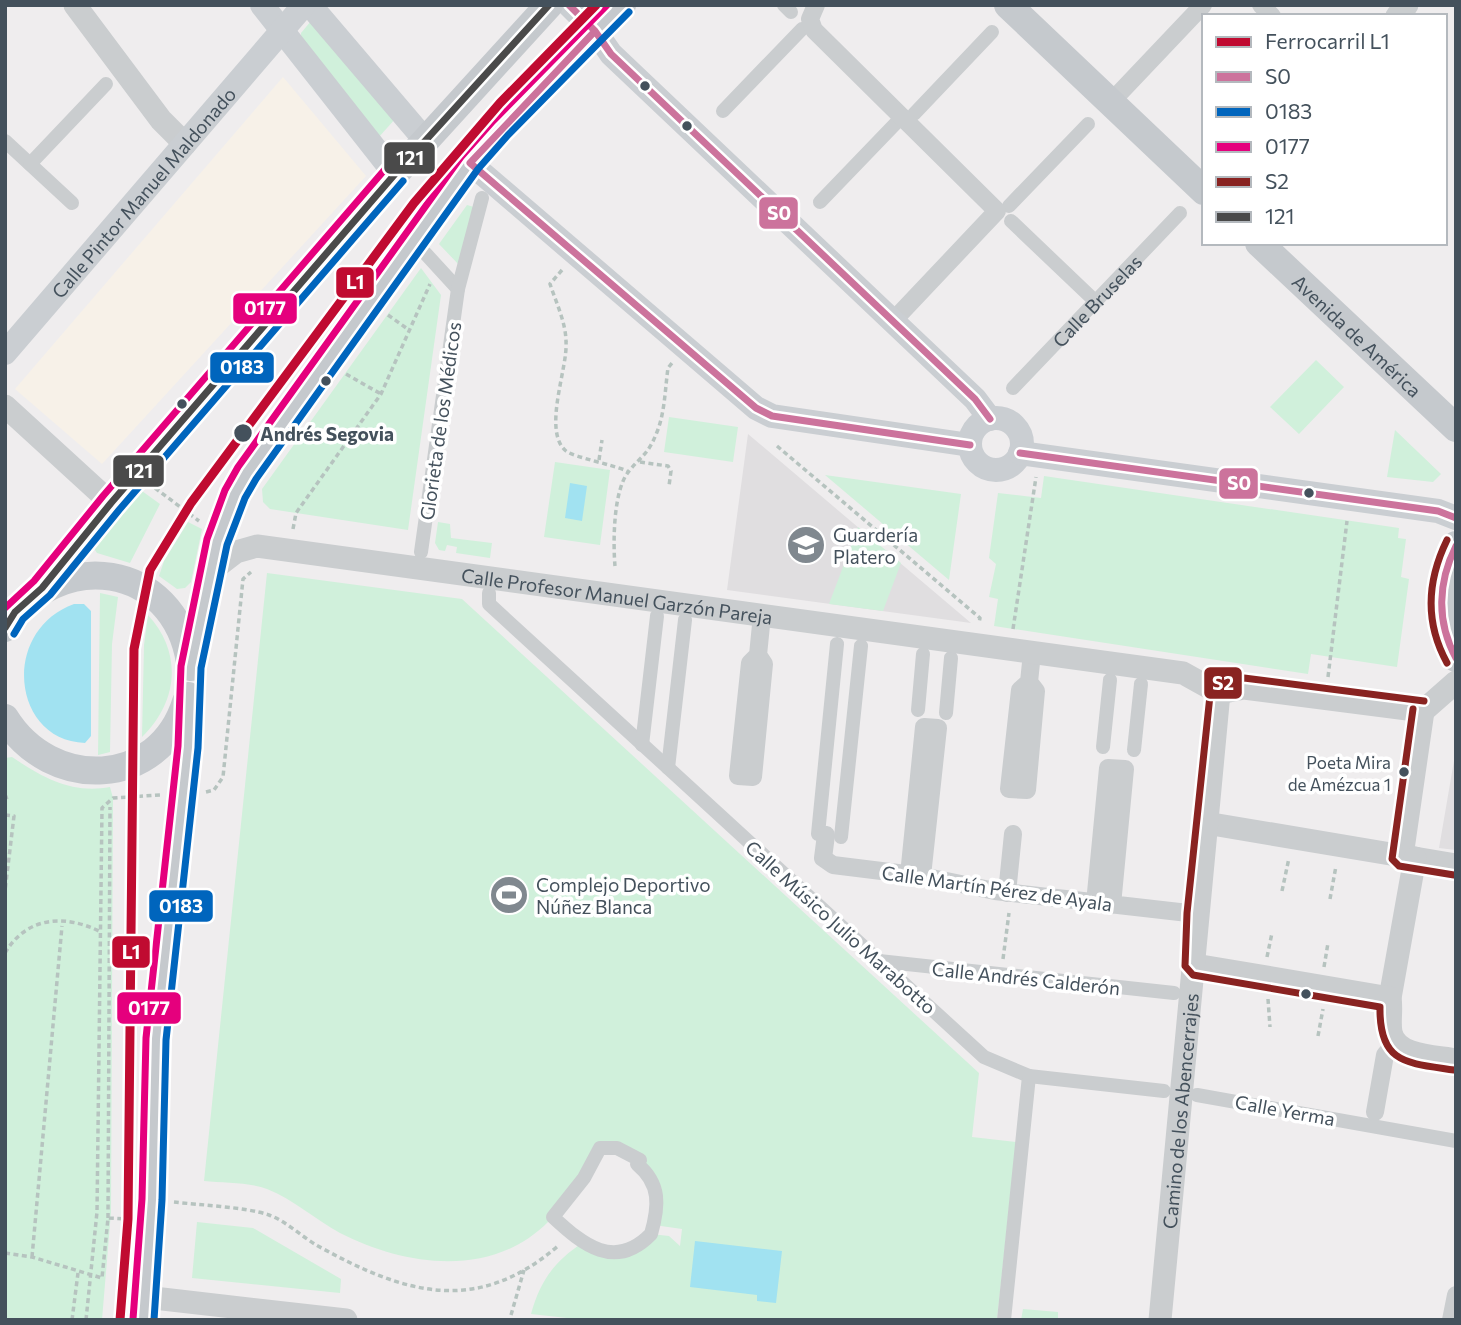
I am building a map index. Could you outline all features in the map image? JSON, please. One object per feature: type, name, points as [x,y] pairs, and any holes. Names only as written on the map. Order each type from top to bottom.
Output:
[{"type":"main road","points":[[262,5],[395,174]]},
{"type":"main road","name":"Calle Pintor Manuel Maldonado","points":[[5,354],[304,5]]},
{"type":"main road","points":[[310,5],[425,140]]},
{"type":"main road","points":[[5,628],[15,612],[42,588],[111,503],[395,174],[549,5]]},
{"type":"main road","points":[[569,5],[595,31],[611,54],[975,399],[990,419]]},
{"type":"main road","points":[[144,1308],[152,1200],[156,1040],[183,793],[188,696],[209,572],[223,524],[247,473],[470,163],[500,128],[622,5]]},
{"type":"main road","points":[[1008,5],[1202,189]]},
{"type":"main road","points":[[470,163],[757,408],[772,416],[970,445]]},
{"type":"main road","name":"Avenida de América","points":[[1261,245],[1456,428]]},
{"type":"main road","points":[[1028,462],[1021,438],[1012,424],[990,419],[977,425],[970,445],[976,461],[992,470],[1028,462],[1438,511],[1456,518]]},
{"type":"main road","points":[[1456,545],[1447,560],[1441,586],[1446,637],[1456,658]]},
{"type":"main road","points":[[42,588],[58,581],[90,575],[133,584],[157,599],[172,616],[184,637],[191,667]]},
{"type":"main road","points":[[5,719],[23,742],[50,762],[84,771],[107,770],[132,763],[157,747],[176,725],[188,696]]},
{"type":"street","points":[[75,5],[161,120],[185,144]]},
{"type":"street","points":[[1111,102],[1203,5]]},
{"type":"street","points":[[723,111],[809,18],[814,30],[1096,302]]},
{"type":"street","points":[[914,114],[992,32]]},
{"type":"street","points":[[30,164],[106,84]]},
{"type":"street","points":[[820,202],[897,122]]},
{"type":"street","points":[[893,321],[1006,213],[1088,124]]},
{"type":"street","points":[[5,141],[72,203]]},
{"type":"street","name":"Glorieta de los Médicos","points":[[421,552],[458,289],[482,198]]},
{"type":"street","name":"Calle Bruselas","points":[[1013,388],[1180,213]]},
{"type":"street","points":[[425,253],[458,289]]},
{"type":"street","points":[[5,406],[111,503]]},
{"type":"street","points":[[209,572],[236,552],[257,546]]},
{"type":"street","name":"Calle Profesor Manuel Garzón Pareja","points":[[257,546],[1183,673],[1219,693]]},
{"type":"street","name":"Calle Músico Julio Marabotto","points":[[489,593],[489,604],[984,1057],[1030,1076]]},
{"type":"street","points":[[758,654],[764,664],[753,777],[738,775],[750,663],[758,654],[762,615]]},
{"type":"street","name":"Calle Profesor Manuel Garzón Pareja","points":[[642,745],[657,616]]},
{"type":"street","name":"Calle Profesor Manuel Garzón Pareja","points":[[668,768],[685,620]]},
{"type":"street","points":[[828,835],[837,644]]},
{"type":"street","points":[[828,835],[861,646]]},
{"type":"street","points":[[1029,682],[1037,691],[1027,790],[1009,789],[1020,690],[1029,682],[1032,653]]},
{"type":"street","points":[[918,709],[923,654]]},
{"type":"street","points":[[946,713],[951,658]]},
{"type":"street","points":[[1103,747],[1110,680]]},
{"type":"street","points":[[1456,682],[1423,711],[1409,857],[1390,998],[1393,1014],[1390,1031],[1395,1043],[1411,1052],[1456,1060]]},
{"type":"street","points":[[1134,750],[1140,684]]},
{"type":"street","points":[[1219,693],[1244,688],[1423,711]]},
{"type":"street","name":"Camino de los Abencerrajes","points":[[1160,1320],[1219,693]]},
{"type":"street","points":[[924,727],[937,728],[915,875],[924,727]]},
{"type":"street","points":[[1108,768],[1125,769],[1103,904],[1108,768]]},
{"type":"street","points":[[1206,824],[1456,865]]},
{"type":"street","points":[[1006,893],[1013,834]]},
{"type":"street","name":"Calle Martín Pérez de Ayala","points":[[828,835],[823,858],[833,865],[915,875],[1006,893],[1197,914]]},
{"type":"street","name":"Calle Andrés Calderón","points":[[879,961],[1174,993]]},
{"type":"street","points":[[1195,965],[1390,998]]},
{"type":"street","points":[[1373,1119],[1385,1055],[1395,1043]]},
{"type":"street","points":[[1004,1320],[1030,1076],[1164,1091]]},
{"type":"street","name":"Calle Yerma","points":[[1197,1095],[1373,1119],[1456,1141]]},
{"type":"street","points":[[600,1148],[617,1148],[640,1160],[637,1164],[649,1177],[657,1196],[651,1234],[624,1252],[600,1251],[571,1234],[553,1217],[584,1178],[600,1148]]},
{"type":"street","points":[[1451,1320],[1456,1294]]},
{"type":"street","points":[[144,1308],[346,1320]]},
{"type":"path","points":[[564,267],[550,284],[566,337],[567,357],[556,407],[559,440],[565,450],[574,456],[599,460],[628,471]]},
{"type":"path","points":[[291,534],[296,513],[380,394],[430,282]]},
{"type":"path","points":[[383,312],[410,330]]},
{"type":"path","points":[[615,566],[616,514],[628,471],[640,462],[659,429],[668,368]]},
{"type":"path","points":[[341,370],[380,394]]},
{"type":"path","points":[[599,460],[602,440]]},
{"type":"path","points":[[777,446],[980,618],[978,629]]},
{"type":"path","points":[[640,462],[667,466],[671,471],[669,486]]},
{"type":"path","points":[[1012,634],[1028,462]]},
{"type":"path","points":[[154,488],[198,521],[205,522]]},
{"type":"path","points":[[1327,681],[1348,516]]},
{"type":"path","points":[[86,1320],[97,1212],[102,808],[113,797],[214,790],[223,778],[243,579],[254,570],[257,546]]},
{"type":"path","points":[[5,1253],[32,1257],[91,1277],[102,1278],[108,1218],[110,807]]},
{"type":"path","points":[[5,815],[14,816],[5,891]]},
{"type":"path","points":[[1282,891],[1289,856]]},
{"type":"path","points":[[1330,899],[1336,864]]},
{"type":"path","points":[[1001,975],[1009,913]]},
{"type":"path","points":[[5,953],[18,936],[40,922],[75,922],[100,932]]},
{"type":"path","points":[[32,1257],[62,926]]},
{"type":"path","points":[[1267,959],[1272,933]]},
{"type":"path","points":[[1324,969],[1328,943]]},
{"type":"path","points":[[1269,994],[1270,1027]]},
{"type":"path","points":[[1318,1036],[1324,1003]]},
{"type":"path","points":[[171,1202],[269,1215],[361,1270],[404,1284],[450,1292],[490,1287],[525,1269],[571,1234]]},
{"type":"path","points":[[108,1218],[138,1219]]},
{"type":"path","points":[[511,1315],[525,1269]]},
{"type":"path","points":[[72,1320],[78,1272]]},
{"type":"shaded area","points":[[283,77],[366,176],[102,464],[15,389]]},
{"type":"shaded area","name":"Guardería Platero","points":[[748,434],[971,623],[727,590]]},
{"type":"shaded area","points":[[1456,749],[1456,850],[1439,848]]},
{"type":"green space","points":[[311,21],[396,118],[378,138],[301,40],[301,33]]},
{"type":"green space","points":[[467,205],[474,207],[460,266],[439,244]]},
{"type":"green space","points":[[421,268],[441,295],[408,530],[270,509],[263,502],[262,489]]},
{"type":"green space","points":[[1316,360],[1344,387],[1299,434],[1270,407]]},
{"type":"green space","points":[[669,417],[738,427],[733,462],[664,452]]},
{"type":"green space","points":[[1395,430],[1441,474],[1433,482],[1387,477]]},
{"type":"green space","points":[[555,462],[610,470],[600,545],[544,537]]},
{"type":"green space","points":[[825,475],[961,494],[949,580]]},
{"type":"green space","points":[[1044,476],[1399,528],[1398,538],[1406,539],[1401,577],[1409,579],[1397,667],[1311,654],[1308,674],[994,626],[998,599],[989,597],[996,564],[989,558],[998,493],[1041,498]]},
{"type":"green space","points":[[142,491],[160,504],[130,563],[97,553],[93,547],[95,542]]},
{"type":"green space","points":[[188,522],[202,529],[191,582],[185,588],[177,589],[159,576],[164,561]]},
{"type":"green space","points":[[438,522],[450,524],[451,538],[492,543],[490,558],[456,553],[457,547],[447,545],[445,551],[439,550],[435,543]]},
{"type":"green space","points":[[858,527],[901,563],[883,611],[829,604]]},
{"type":"green space","name":"Complejo Deportivo Núñez Blanca","points":[[267,573],[462,599],[979,1073],[972,1137],[1016,1142],[997,1320],[585,1320],[531,1314],[549,1273],[563,1257],[582,1243],[624,1252],[651,1234],[669,1236],[680,1246],[682,1229],[654,1225],[657,1211],[637,1164],[600,1148],[569,1196],[548,1222],[525,1240],[501,1252],[474,1259],[419,1259],[392,1253],[340,1233],[286,1198],[267,1189],[204,1181]]},
{"type":"green space","points":[[100,593],[118,597],[112,644],[110,752],[98,755]]},
{"type":"green space","points":[[148,615],[167,645],[172,677],[163,709],[142,737],[144,645]]},
{"type":"green space","points":[[12,757],[47,778],[70,786],[96,789],[110,787],[113,798],[111,1212],[102,1320],[5,1320],[5,758]]},
{"type":"green space","points":[[197,1222],[253,1228],[341,1279],[340,1293],[192,1278]]},
{"type":"green space","points":[[1023,1309],[1058,1312],[1058,1320],[1021,1320]]},
{"type":"water","points":[[570,483],[587,486],[582,521],[565,518]]},
{"type":"water","points":[[74,604],[84,604],[91,611],[91,736],[85,743],[61,738],[42,724],[30,705],[24,683],[26,659],[34,637],[50,618]]},
{"type":"water","points":[[695,1241],[782,1251],[776,1303],[757,1301],[757,1295],[690,1287]]},
{"type":"rail line","name":"L1","points":[[120,1320],[128,1219],[134,649],[150,570],[191,503],[414,203],[500,103],[596,5]]},
{"type":"transit line","name":"121","points":[[5,628],[15,612],[42,588],[111,503],[395,174],[549,5]]},
{"type":"transit line","name":"S0","points":[[569,5],[595,31],[611,54],[975,399],[990,419]]},
{"type":"transit line","name":"0177","points":[[133,1319],[142,1199],[146,1038],[178,746],[181,666],[207,539],[225,490],[238,467],[461,157],[607,5]]},
{"type":"transit line","name":"0183","points":[[154,1320],[162,1200],[166,1040],[198,748],[201,668],[227,545],[245,498],[256,479],[478,169],[629,12]]},
{"type":"transit line","name":"S0","points":[[595,31],[470,163],[756,408],[772,416],[970,445]]},
{"type":"transit line","name":"0177","points":[[5,608],[34,581],[103,496],[387,167]]},
{"type":"transit line","name":"0183","points":[[14,634],[23,619],[50,595],[119,510],[403,181]]},
{"type":"transit line","name":"S0","points":[[1020,453],[1438,511],[1456,518]]},
{"type":"transit line","name":"S2","points":[[1447,540],[1435,571],[1431,602],[1435,633],[1447,663]]},
{"type":"transit line","name":"S0","points":[[1456,546],[1446,573],[1442,602],[1445,630],[1456,658]]},
{"type":"transit line","name":"S2","points":[[1424,701],[1244,678],[1211,686],[1187,913],[1185,966],[1193,975],[1380,1007],[1385,1040],[1399,1057],[1422,1065],[1454,1070]]},
{"type":"transit line","name":"S2","points":[[1413,709],[1392,859],[1399,866],[1454,875]]},
{"type":"place","name":"Andrés Segovia","points":[[243,433]]},
{"type":"place","name":"Guardería Platero","points":[[806,545]]},
{"type":"place","name":"Poeta Mira de Amézcua 1","points":[[1404,772]]},
{"type":"place","name":"Complejo Deportivo Núñez Blanca","points":[[509,895]]}]
